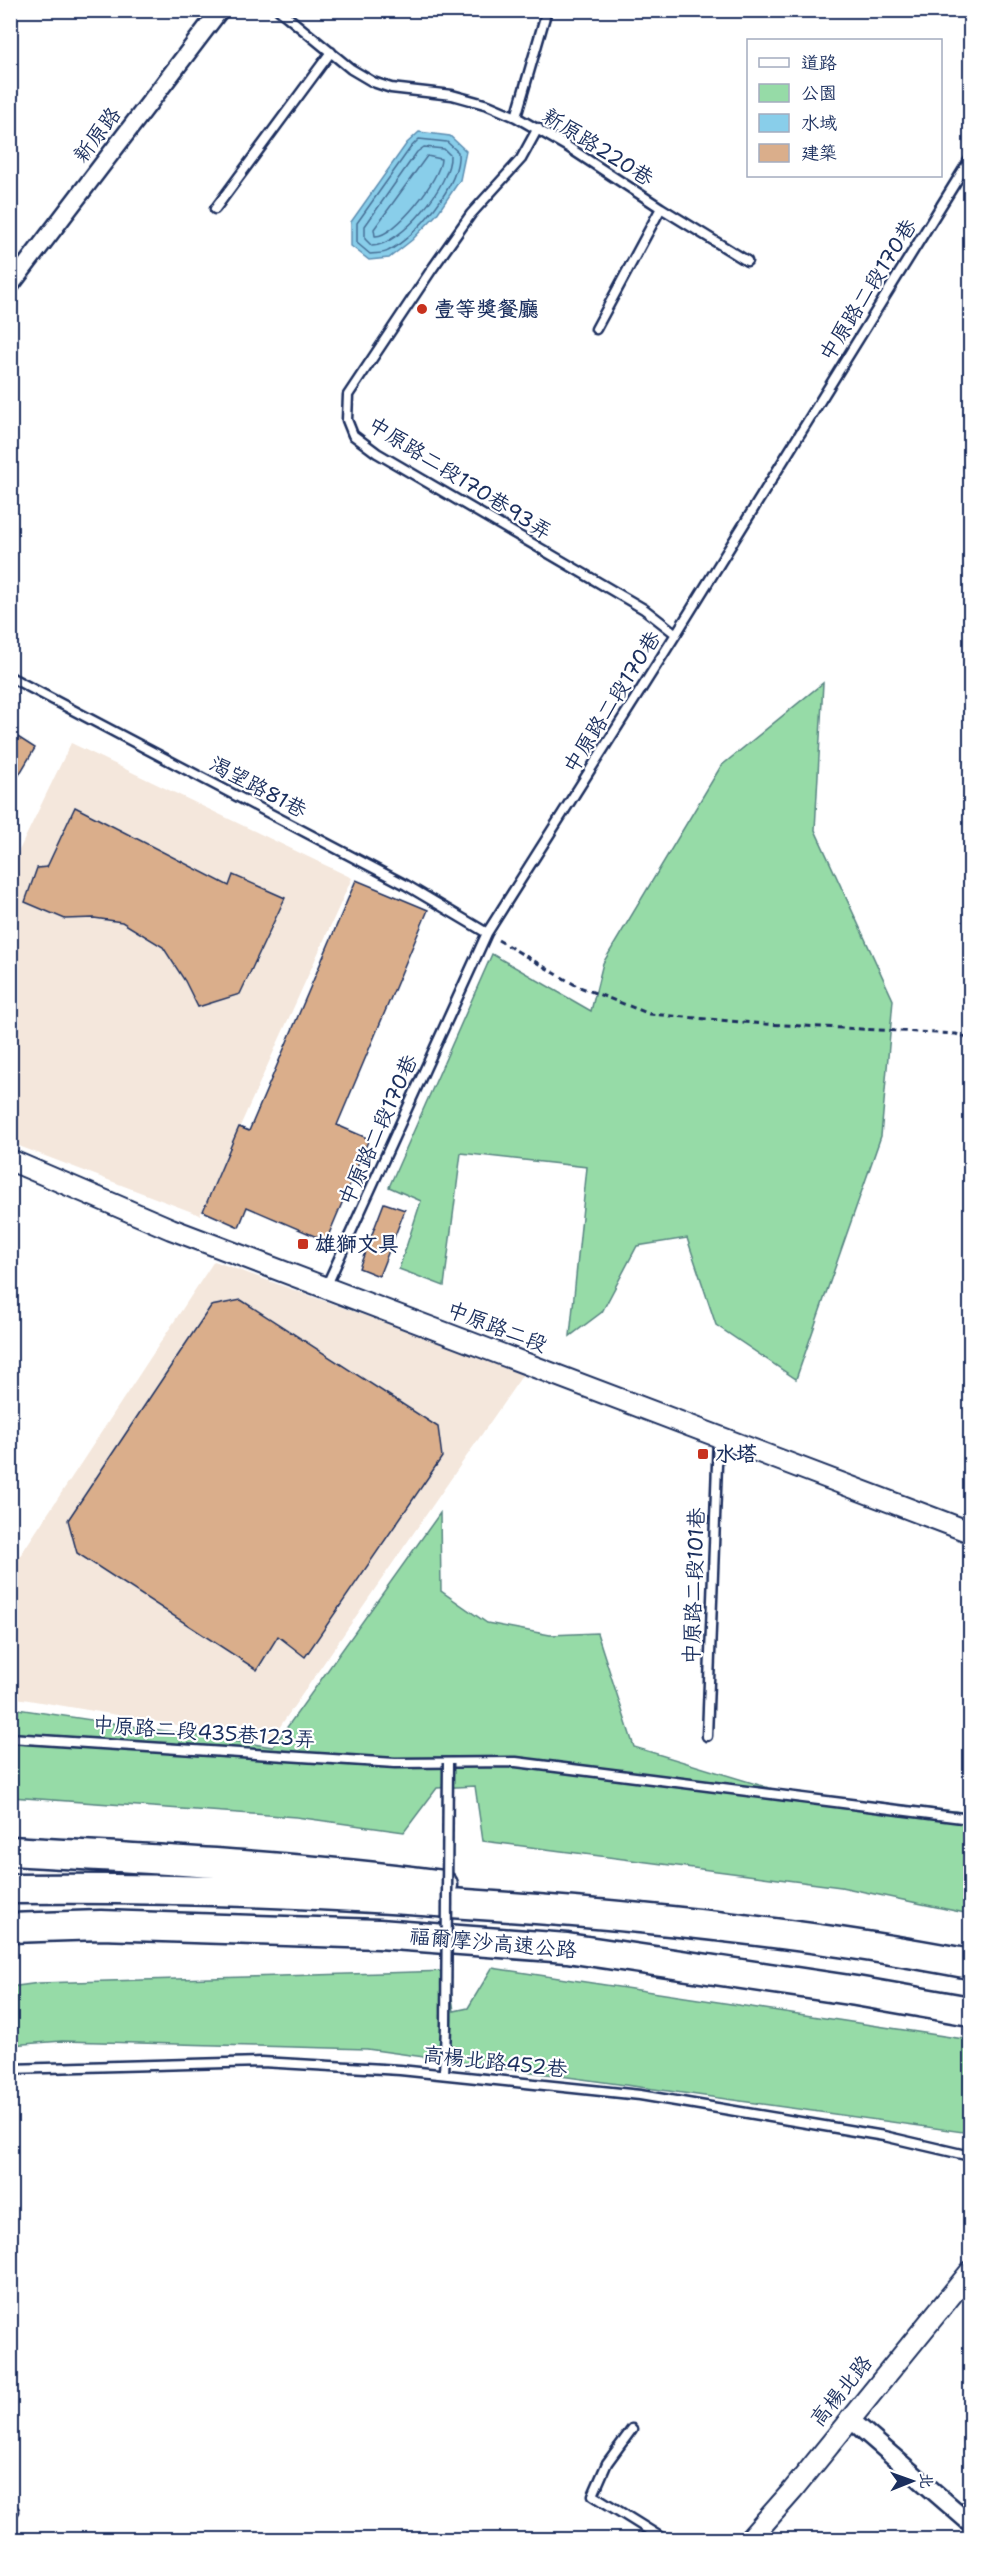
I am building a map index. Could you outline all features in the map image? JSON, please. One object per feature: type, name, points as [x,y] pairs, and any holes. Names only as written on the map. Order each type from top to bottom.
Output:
[{"type":"highway","points":[[10,1851],[231,1863],[367,1875],[700,1924]]},
{"type":"highway","name":"福爾摩沙高速公路","points":[[10,1889],[161,1889],[351,1896],[553,1910],[700,1924],[894,1950],[970,1964]]},
{"type":"highway","name":"福爾摩沙高速公路","points":[[10,1928],[101,1925],[367,1933],[567,1948],[856,1991],[970,2011]]},
{"type":"street","name":"新原路","points":[[10,286],[220,10]]},
{"type":"street","name":"中原路二段","points":[[10,1160],[171,1229],[970,1532]]},
{"type":"street","name":"高楊北路","points":[[748,2540],[793,2490],[849,2418],[970,2272]]},
{"type":"street","points":[[849,2418],[970,2523]]},
{"type":"lane","name":"新原路220巷","points":[[279,10],[351,69],[373,82],[391,88],[452,95],[488,105],[516,117],[538,128],[747,261]]},
{"type":"lane","name":"新原路220巷","points":[[516,117],[547,10]]},
{"type":"lane","points":[[215,209],[331,52]]},
{"type":"lane","name":"中原路二段170巷93弄","points":[[538,128],[521,159],[471,214],[458,232],[348,395],[347,420],[353,435],[377,453],[644,609],[676,634]]},
{"type":"lane","name":"中原路二段170巷","points":[[326,1288],[486,933],[676,634],[970,159]]},
{"type":"lane","name":"新原路220巷","points":[[596,329],[661,208]]},
{"type":"lane","name":"渴望路81巷","points":[[10,677],[406,885],[486,933]]},
{"type":"lane","name":"中原路二段101巷","points":[[706,1736],[718,1437]]},
{"type":"lane","name":"中原路二段435巷123弄","points":[[10,1738],[395,1763],[516,1762],[970,1819]]},
{"type":"lane","points":[[444,2074],[448,1763]]},
{"type":"lane","name":"高楊北路452巷","points":[[10,2069],[262,2062],[444,2074],[640,2095],[884,2136],[970,2156]]},
{"type":"lane","points":[[633,2429],[608,2463],[593,2495],[665,2540]]},
{"type":"path","points":[[486,933],[577,986],[650,1014],[765,1024],[956,1034],[970,1039]]},
{"type":"shaded area","points":[[71,743],[352,878],[200,1215],[11,1143],[10,869]]},
{"type":"shaded area","points":[[214,1261],[524,1373],[270,1741],[11,1697],[10,1571]]},
{"type":"green space","points":[[823,683],[815,830],[893,1000],[881,1136],[796,1379],[716,1325],[687,1238],[637,1246],[602,1312],[570,1336],[587,1167],[461,1153],[444,1286],[399,1269],[421,1201],[389,1187],[492,954],[591,1011],[603,963],[721,766]]},
{"type":"green space","points":[[440,1513],[441,1591],[487,1623],[550,1635],[597,1633],[634,1747],[779,1791],[970,1813],[970,1914],[841,1887],[483,1841],[475,1786],[437,1788],[404,1832],[296,1817],[11,1797],[11,1708],[273,1747]]},
{"type":"green space","points":[[492,1968],[970,2040],[970,2133],[367,2049],[62,2041],[11,2045],[10,1987],[39,1983],[448,1971],[454,2011],[468,2008]]},
{"type":"water","points":[[419,132],[450,136],[466,151],[460,180],[437,214],[412,240],[389,258],[369,260],[351,246],[351,222],[407,143]]},
{"type":"building","points":[[10,732],[35,748],[10,790]]},
{"type":"building","points":[[75,807],[229,886],[233,875],[285,898],[240,994],[198,1007],[185,981],[163,947],[122,922],[94,918],[65,919],[25,902],[37,868],[47,867]]},
{"type":"building","points":[[356,880],[428,910],[337,1125],[369,1139],[326,1241],[247,1207],[239,1227],[203,1211],[239,1127],[249,1131]]},
{"type":"building","points":[[384,1203],[405,1210],[379,1276],[359,1268]]},
{"type":"building","points":[[241,1300],[438,1427],[442,1457],[305,1657],[278,1636],[257,1670],[77,1553],[68,1520],[211,1306]]},
{"type":"place","name":"壹等獎餐廳","points":[[422,309]]},
{"type":"place","name":"雄獅文具","points":[[303,1244]]},
{"type":"place","name":"水塔","points":[[703,1454]]}]
